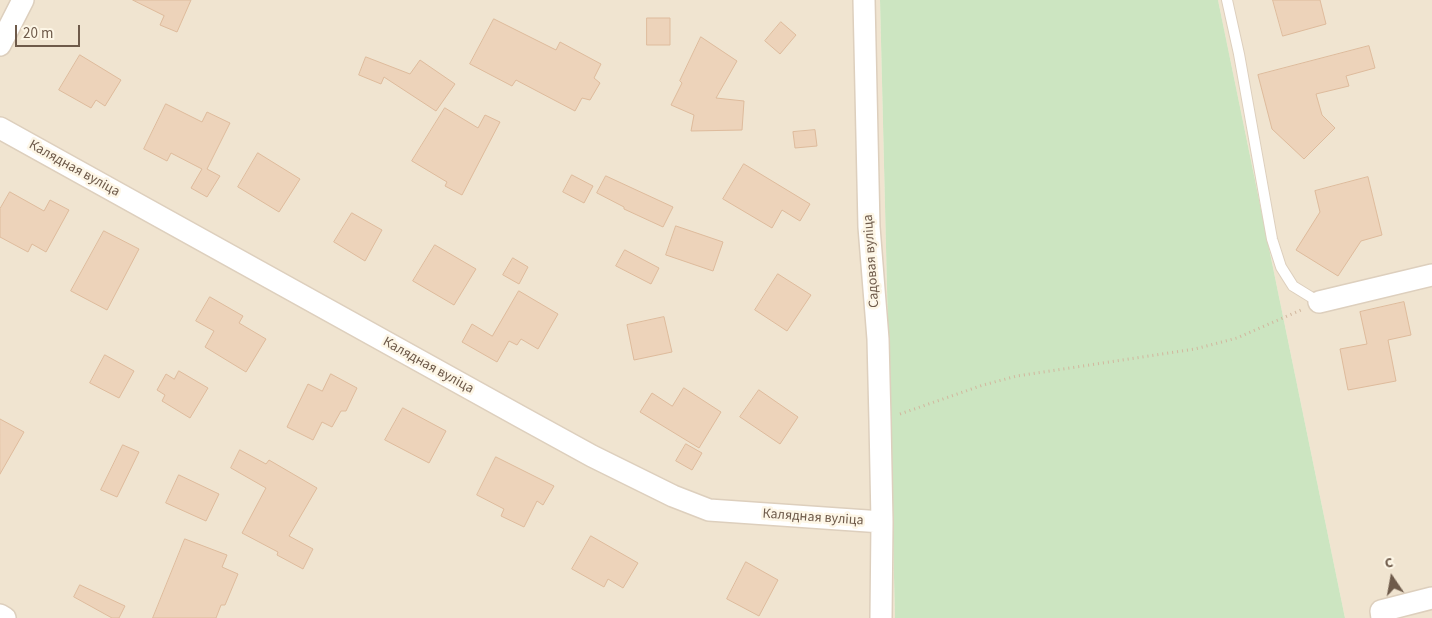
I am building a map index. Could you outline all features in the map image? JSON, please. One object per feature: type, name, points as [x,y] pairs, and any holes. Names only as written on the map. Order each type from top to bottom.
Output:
[{"type":"street","points":[[0,45],[23,0]]},
{"type":"street","name":"Садовая вуліца","points":[[864,0],[869,228],[878,339],[882,522],[881,618]]},
{"type":"street","name":"Калядная вуліца","points":[[0,128],[529,422],[673,496],[709,510],[882,522]]},
{"type":"street","points":[[1320,302],[1432,275]]},
{"type":"street","points":[[1382,618],[1381,611],[1432,598]]},
{"type":"street","points":[[0,615],[5,618]]},
{"type":"lane","points":[[1227,0],[1239,54],[1272,239],[1281,267],[1293,286],[1320,302]]},
{"type":"path","points":[[880,420],[983,385],[1018,376],[1195,349],[1237,338],[1320,302]]},
{"type":"shaded area","points":[[0,0],[880,0],[895,618],[0,618]]},
{"type":"shaded area","points":[[1218,0],[1432,0],[1432,618],[1345,618]]},
{"type":"green space","points":[[880,0],[1218,0],[1345,618],[895,618]]},
{"type":"building","points":[[133,0],[191,0],[177,32],[160,25],[164,16]]},
{"type":"building","points":[[1273,0],[1320,0],[1326,24],[1283,36]]},
{"type":"building","points":[[647,18],[670,18],[670,45],[647,45]]},
{"type":"building","points":[[494,19],[556,50],[560,42],[601,64],[594,78],[600,83],[590,100],[582,98],[575,111],[516,80],[512,86],[470,64]]},
{"type":"building","points":[[781,22],[796,35],[780,54],[765,41]]},
{"type":"building","points":[[701,37],[737,61],[716,98],[744,101],[742,130],[691,131],[694,115],[671,105]]},
{"type":"building","points":[[1369,46],[1375,68],[1346,76],[1349,86],[1316,94],[1322,115],[1335,128],[1304,159],[1272,129],[1258,75]]},
{"type":"building","points":[[80,55],[121,80],[105,106],[96,100],[91,108],[59,90]]},
{"type":"building","points":[[366,57],[410,74],[420,60],[455,84],[436,111],[384,77],[381,84],[359,75]]},
{"type":"building","points":[[166,104],[202,122],[207,112],[230,123],[207,169],[220,176],[207,197],[191,188],[202,169],[171,153],[167,161],[144,149]]},
{"type":"building","points":[[445,108],[478,128],[485,115],[500,122],[462,195],[445,186],[447,182],[412,161]]},
{"type":"building","points":[[815,130],[817,146],[795,148],[793,132]]},
{"type":"building","points":[[258,153],[300,179],[279,212],[238,187]]},
{"type":"building","points":[[744,164],[810,204],[800,221],[782,210],[772,228],[723,199]]},
{"type":"building","points":[[572,175],[593,186],[584,203],[563,192]]},
{"type":"building","points":[[606,176],[673,207],[663,227],[624,209],[624,207],[597,193]]},
{"type":"building","points":[[1368,177],[1382,235],[1361,241],[1338,276],[1296,250],[1320,212],[1315,191]]},
{"type":"building","points":[[10,192],[44,211],[50,200],[69,210],[46,252],[32,244],[28,252],[0,237],[0,209]]},
{"type":"building","points":[[352,213],[382,230],[365,261],[334,242]]},
{"type":"building","points":[[676,226],[723,242],[713,271],[666,255]]},
{"type":"building","points":[[104,231],[139,249],[107,310],[71,291]]},
{"type":"building","points":[[435,245],[476,269],[454,305],[413,281]]},
{"type":"building","points":[[625,250],[659,268],[651,284],[616,266]]},
{"type":"building","points":[[513,258],[528,267],[519,284],[503,275]]},
{"type":"building","points":[[778,274],[811,295],[787,331],[755,310]]},
{"type":"building","points":[[519,291],[558,314],[538,349],[521,339],[517,345],[509,341],[497,362],[462,342],[472,324],[492,336]]},
{"type":"building","points":[[210,297],[243,316],[239,323],[266,339],[246,372],[205,347],[214,331],[196,321]]},
{"type":"building","points":[[1404,302],[1411,335],[1388,340],[1396,381],[1348,390],[1340,349],[1367,344],[1360,312]]},
{"type":"building","points":[[664,317],[672,352],[634,360],[627,325]]},
{"type":"building","points":[[105,355],[134,371],[119,398],[90,383]]},
{"type":"building","points":[[179,371],[208,388],[190,418],[162,401],[165,395],[157,390],[166,374],[174,379]]},
{"type":"building","points":[[331,374],[357,388],[346,411],[341,411],[332,427],[322,422],[313,440],[287,427],[308,384],[322,391]]},
{"type":"building","points":[[684,388],[721,412],[699,448],[640,412],[652,393],[672,406]]},
{"type":"building","points":[[759,390],[798,417],[780,444],[740,417]]},
{"type":"building","points":[[403,408],[446,431],[429,463],[385,440]]},
{"type":"building","points":[[0,419],[24,432],[0,474]]},
{"type":"building","points":[[686,444],[702,453],[692,470],[676,461]]},
{"type":"building","points":[[123,445],[139,452],[117,497],[101,490]]},
{"type":"building","points":[[240,450],[266,464],[269,460],[317,488],[289,536],[313,549],[303,569],[277,555],[278,552],[242,533],[266,488],[231,468]]},
{"type":"building","points":[[496,457],[554,486],[543,505],[537,501],[524,527],[501,516],[504,509],[477,495]]},
{"type":"building","points":[[179,475],[219,494],[206,521],[166,503]]},
{"type":"building","points":[[591,536],[638,563],[623,588],[608,579],[604,587],[572,569]]},
{"type":"building","points":[[185,539],[227,555],[222,567],[238,574],[225,605],[221,605],[216,618],[153,618]]},
{"type":"building","points":[[746,562],[778,580],[759,616],[727,599]]},
{"type":"building","points":[[80,585],[125,606],[119,618],[112,618],[74,597]]}]
